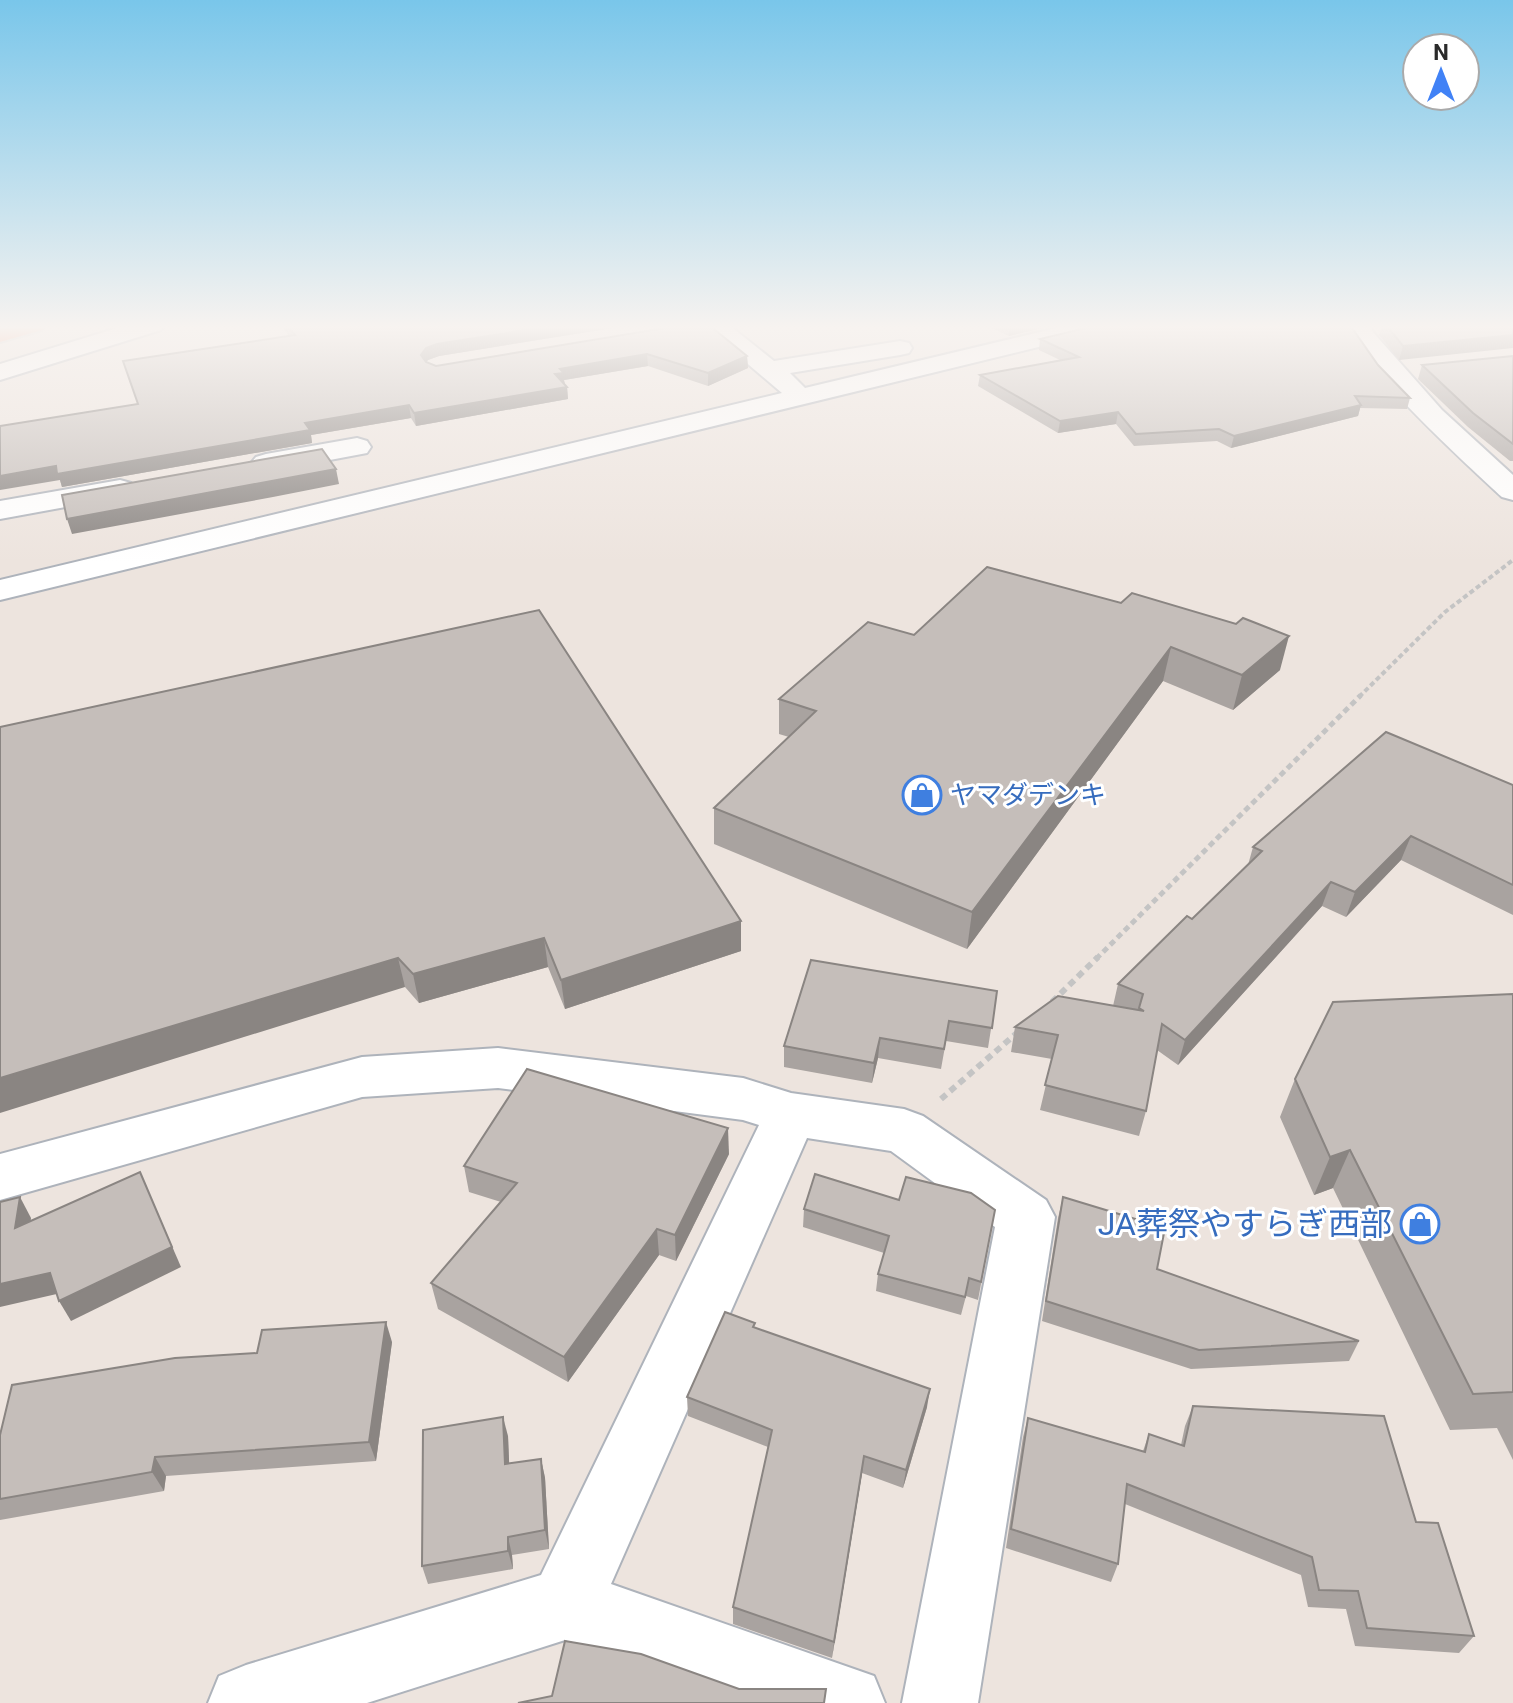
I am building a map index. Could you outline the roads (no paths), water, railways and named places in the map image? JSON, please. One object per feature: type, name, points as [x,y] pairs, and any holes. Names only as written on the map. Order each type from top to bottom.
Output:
[{"type":"street","points":[[0,590],[776,404]]},
{"type":"street","points":[[1421,404],[1513,491]]},
{"type":"street","points":[[233,469],[357,447]]},
{"type":"street","points":[[0,510],[155,483]]},
{"type":"street","points":[[0,1177],[362,1077],[498,1068],[743,1099],[791,1114],[904,1131],[1026,1217],[940,1703]]},
{"type":"street","points":[[565,1604],[791,1114]]},
{"type":"street","points":[[246,1703],[565,1604],[847,1703]]},
{"type":"place","name":"ヤマダデンキ","points":[[922,795]]},
{"type":"place","name":"JA葬祭やすらぎ西部","points":[[1420,1224]]}]
